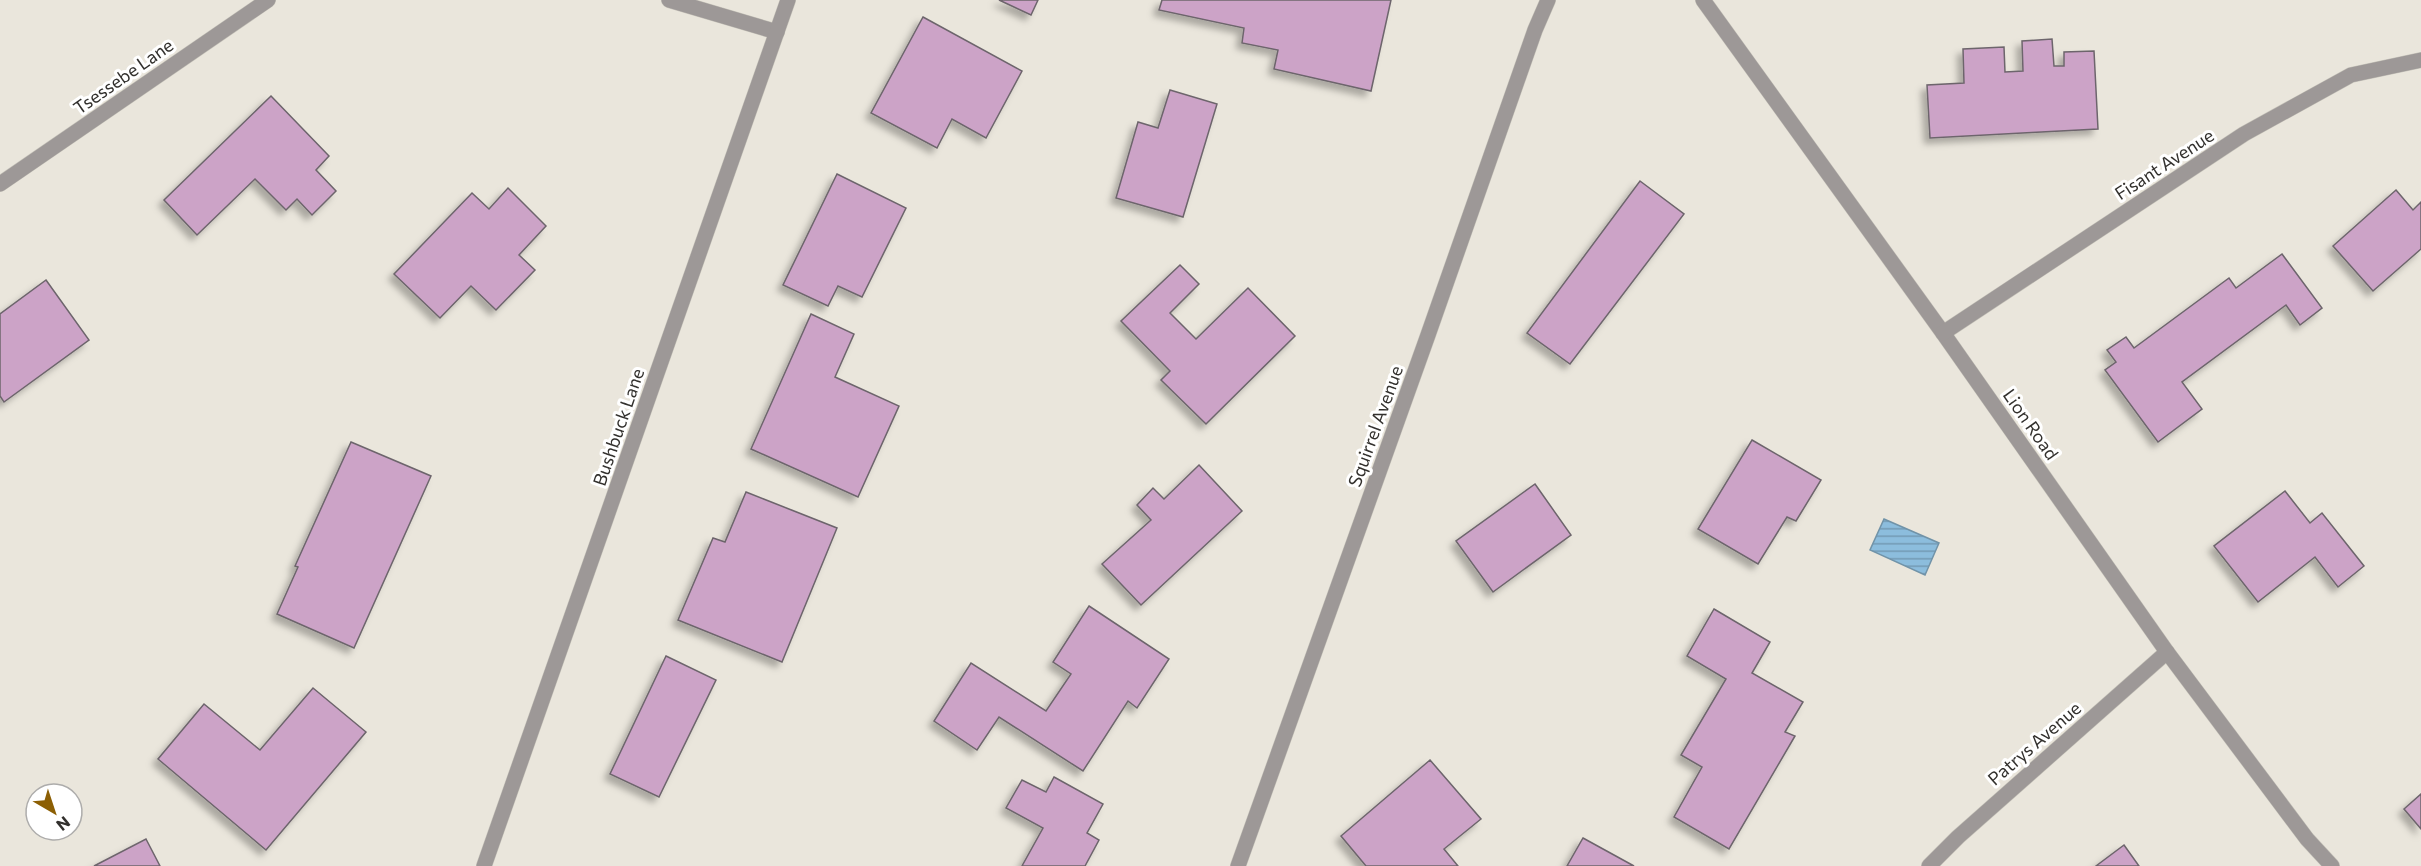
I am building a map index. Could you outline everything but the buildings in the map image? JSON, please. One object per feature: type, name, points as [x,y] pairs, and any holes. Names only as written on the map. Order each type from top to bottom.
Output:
[{"type":"street","name":"Tsessebe Lane","points":[[0,184],[268,0]]},
{"type":"street","points":[[669,0],[777,32]]},
{"type":"street","name":"Bushbuck Lane","points":[[484,866],[788,0]]},
{"type":"street","name":"Squirrel Avenue","points":[[1238,866],[1535,30],[1548,0]]},
{"type":"street","name":"Lion Road","points":[[1703,0],[1943,333],[2167,652],[2307,839],[2332,866]]},
{"type":"street","name":"Fisant Avenue","points":[[1943,333],[2244,134],[2351,75],[2421,60]]},
{"type":"street","name":"Patrys Avenue","points":[[1929,866],[1958,837],[2167,652]]},
{"type":"water","points":[[1884,519],[1939,543],[1925,575],[1870,550]]}]
